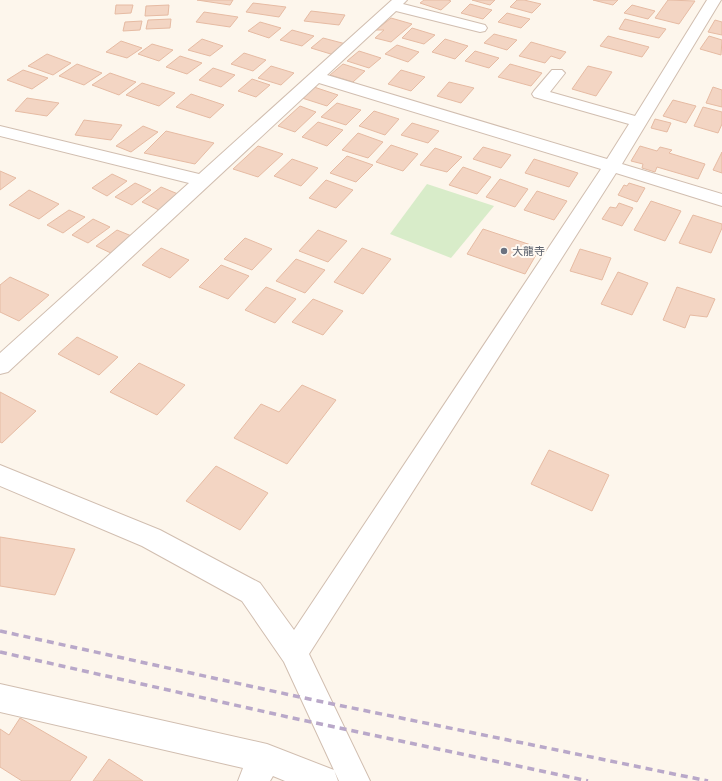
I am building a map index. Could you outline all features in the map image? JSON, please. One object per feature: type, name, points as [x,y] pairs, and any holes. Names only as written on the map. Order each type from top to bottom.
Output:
[{"type":"street","points":[[294,653],[611,167],[714,0]]},
{"type":"street","points":[[0,366],[318,77],[396,3],[480,28]]},
{"type":"street","points":[[557,73],[540,94],[639,122]]},
{"type":"street","points":[[318,77],[722,200]]},
{"type":"street","points":[[0,132],[204,180]]},
{"type":"street","points":[[0,475],[151,538],[251,592],[294,653],[354,781]]},
{"type":"street","points":[[0,698],[260,770],[323,781]]},
{"type":"green space","points":[[427,184],[494,206],[451,258],[390,234]]},
{"type":"building","points":[[197,0],[233,0],[230,5]]},
{"type":"building","points":[[424,0],[451,1],[441,10],[420,3]]},
{"type":"building","points":[[472,0],[495,0],[490,5]]},
{"type":"building","points":[[517,0],[541,4],[532,13],[510,7]]},
{"type":"building","points":[[593,0],[618,0],[613,5]]},
{"type":"building","points":[[668,0],[695,1],[679,24],[655,18]]},
{"type":"building","points":[[253,3],[286,7],[279,17],[246,12]]},
{"type":"building","points":[[470,4],[492,10],[483,19],[461,13]]},
{"type":"building","points":[[116,5],[133,5],[131,13],[115,14]]},
{"type":"building","points":[[169,5],[168,15],[145,16],[146,6]]},
{"type":"building","points":[[632,5],[655,11],[648,19],[624,13]]},
{"type":"building","points":[[311,11],[345,15],[339,25],[304,21]]},
{"type":"building","points":[[204,12],[238,17],[230,27],[196,22]]},
{"type":"building","points":[[507,13],[530,19],[521,28],[498,22]]},
{"type":"building","points":[[391,18],[412,24],[391,42],[375,38],[384,30],[376,30]]},
{"type":"building","points":[[171,19],[170,28],[146,29],[148,20]]},
{"type":"building","points":[[625,19],[666,29],[659,38],[619,29]]},
{"type":"building","points":[[715,20],[722,22],[722,35],[708,32]]},
{"type":"building","points":[[142,21],[140,30],[123,31],[125,22]]},
{"type":"building","points":[[260,22],[281,28],[269,38],[248,31]]},
{"type":"building","points":[[412,28],[435,35],[424,44],[402,38]]},
{"type":"building","points":[[292,30],[314,36],[302,46],[280,40]]},
{"type":"building","points":[[494,34],[517,40],[507,50],[484,43]]},
{"type":"building","points":[[608,36],[649,47],[642,57],[600,46]]},
{"type":"building","points":[[709,36],[722,40],[721,55],[700,49]]},
{"type":"building","points":[[323,38],[346,44],[334,55],[311,48]]},
{"type":"building","points":[[202,39],[223,46],[210,56],[188,50]]},
{"type":"building","points":[[445,39],[468,46],[455,59],[432,52]]},
{"type":"building","points":[[121,41],[142,48],[127,58],[106,52]]},
{"type":"building","points":[[531,42],[566,52],[560,59],[551,56],[545,63],[519,56]]},
{"type":"building","points":[[152,44],[173,50],[159,61],[138,54]]},
{"type":"building","points":[[397,45],[419,52],[408,62],[385,54]]},
{"type":"building","points":[[359,51],[381,58],[369,68],[347,61]]},
{"type":"building","points":[[475,51],[499,58],[489,68],[465,61]]},
{"type":"building","points":[[244,53],[266,60],[253,71],[231,64]]},
{"type":"building","points":[[47,54],[71,63],[53,75],[28,66]]},
{"type":"building","points":[[180,56],[202,63],[187,74],[166,67]]},
{"type":"building","points":[[77,64],[102,73],[84,85],[59,76]]},
{"type":"building","points":[[343,64],[365,71],[353,82],[330,75]]},
{"type":"building","points":[[510,64],[542,73],[531,86],[498,77]]},
{"type":"building","points":[[271,66],[294,73],[281,85],[258,78]]},
{"type":"building","points":[[588,66],[612,72],[596,96],[572,89]]},
{"type":"building","points":[[213,68],[235,75],[221,87],[199,80]]},
{"type":"building","points":[[23,70],[48,78],[32,89],[7,80]]},
{"type":"building","points":[[401,70],[425,77],[411,91],[388,84]]},
{"type":"building","points":[[110,73],[136,82],[119,95],[92,85]]},
{"type":"building","points":[[252,79],[270,85],[256,97],[238,91]]},
{"type":"building","points":[[449,82],[474,88],[461,103],[437,96]]},
{"type":"building","points":[[142,83],[175,93],[159,106],[126,95]]},
{"type":"building","points":[[314,87],[338,95],[327,106],[302,98]]},
{"type":"building","points":[[713,87],[722,90],[722,107],[706,103]]},
{"type":"building","points":[[191,94],[224,105],[210,118],[176,107]]},
{"type":"building","points":[[27,98],[59,103],[47,116],[15,111]]},
{"type":"building","points":[[673,100],[696,106],[686,123],[663,116]]},
{"type":"building","points":[[337,103],[361,110],[346,125],[321,117]]},
{"type":"building","points":[[300,106],[316,112],[295,132],[278,126]]},
{"type":"building","points":[[703,107],[722,112],[722,124],[718,133],[694,126]]},
{"type":"building","points":[[374,111],[399,119],[385,135],[359,126]]},
{"type":"building","points":[[655,119],[671,123],[667,132],[651,128]]},
{"type":"building","points":[[84,120],[122,125],[111,140],[75,135]]},
{"type":"building","points":[[318,122],[343,130],[327,146],[302,137]]},
{"type":"building","points":[[412,123],[439,131],[428,143],[401,135]]},
{"type":"building","points":[[143,126],[158,132],[131,152],[116,146]]},
{"type":"building","points":[[166,131],[214,143],[195,164],[144,153]]},
{"type":"building","points":[[358,133],[383,142],[368,158],[342,150]]},
{"type":"building","points":[[391,145],[418,154],[403,171],[376,162]]},
{"type":"building","points":[[258,146],[283,154],[258,177],[233,169]]},
{"type":"building","points":[[640,146],[657,151],[660,147],[672,150],[669,153],[705,164],[698,179],[657,167],[655,172],[642,168],[643,164],[631,161]]},
{"type":"building","points":[[483,147],[511,155],[501,168],[473,159]]},
{"type":"building","points":[[435,148],[462,157],[447,172],[420,165]]},
{"type":"building","points":[[722,152],[722,173],[713,170]]},
{"type":"building","points":[[347,156],[373,165],[356,182],[330,173]]},
{"type":"building","points":[[292,159],[318,168],[301,186],[274,176]]},
{"type":"building","points":[[534,159],[578,173],[569,187],[525,173]]},
{"type":"building","points":[[463,167],[491,177],[477,194],[449,185]]},
{"type":"building","points":[[0,171],[16,178],[0,190]]},
{"type":"building","points":[[112,174],[127,181],[107,196],[92,188]]},
{"type":"building","points":[[500,179],[528,189],[515,207],[486,197]]},
{"type":"building","points":[[326,180],[353,190],[336,208],[309,198]]},
{"type":"building","points":[[135,183],[151,190],[132,205],[115,197]]},
{"type":"building","points":[[629,183],[645,188],[637,202],[618,195],[624,185],[627,186]]},
{"type":"building","points":[[161,187],[178,194],[159,210],[142,202]]},
{"type":"building","points":[[29,190],[59,204],[39,219],[9,205]]},
{"type":"building","points":[[537,191],[567,201],[554,220],[524,210]]},
{"type":"building","points":[[651,201],[681,211],[665,241],[634,230]]},
{"type":"building","points":[[619,203],[633,208],[622,226],[602,219],[610,207],[616,208]]},
{"type":"building","points":[[69,210],[85,217],[63,233],[47,225]]},
{"type":"building","points":[[693,215],[722,224],[722,228],[711,253],[679,243]]},
{"type":"building","points":[[93,219],[110,227],[88,243],[72,235]]},
{"type":"building","name":"大龍寺","points":[[483,229],[540,248],[525,274],[467,254]]},
{"type":"building","points":[[117,230],[134,237],[113,254],[96,246]]},
{"type":"building","points":[[318,230],[347,241],[328,262],[299,251]]},
{"type":"building","points":[[245,238],[272,249],[252,270],[224,259]]},
{"type":"building","points":[[161,248],[189,260],[170,278],[142,265]]},
{"type":"building","points":[[362,248],[391,259],[363,294],[334,282]]},
{"type":"building","points":[[580,249],[611,258],[602,280],[570,271]]},
{"type":"building","points":[[296,259],[325,270],[305,293],[276,281]]},
{"type":"building","points":[[221,265],[249,276],[228,299],[199,287]]},
{"type":"building","points":[[618,272],[648,283],[632,315],[601,304]]},
{"type":"building","points":[[10,277],[49,295],[19,321],[0,312],[0,285]]},
{"type":"building","points":[[266,287],[296,299],[275,323],[245,310]]},
{"type":"building","points":[[677,287],[715,299],[707,317],[690,315],[685,328],[663,320]]},
{"type":"building","points":[[313,299],[343,311],[323,335],[292,322]]},
{"type":"building","points":[[77,337],[118,357],[99,375],[58,354]]},
{"type":"building","points":[[139,363],[185,385],[157,415],[110,392]]},
{"type":"building","points":[[302,385],[336,400],[287,464],[234,438],[261,404],[279,412]]},
{"type":"building","points":[[0,392],[36,411],[2,443],[0,442]]},
{"type":"building","points":[[549,450],[609,475],[592,511],[531,484]]},
{"type":"building","points":[[216,466],[268,493],[240,530],[186,501]]},
{"type":"building","points":[[0,537],[75,549],[55,595],[0,586]]},
{"type":"building","points":[[20,718],[87,757],[70,781],[22,781],[0,767],[0,729],[9,735]]},
{"type":"building","points":[[109,759],[143,781],[93,781]]},
{"type":"railway","points":[[0,631],[318,701],[708,781]]},
{"type":"railway","points":[[0,652],[288,717],[588,781]]},
{"type":"place","name":"大龍寺","points":[[504,251]]}]
